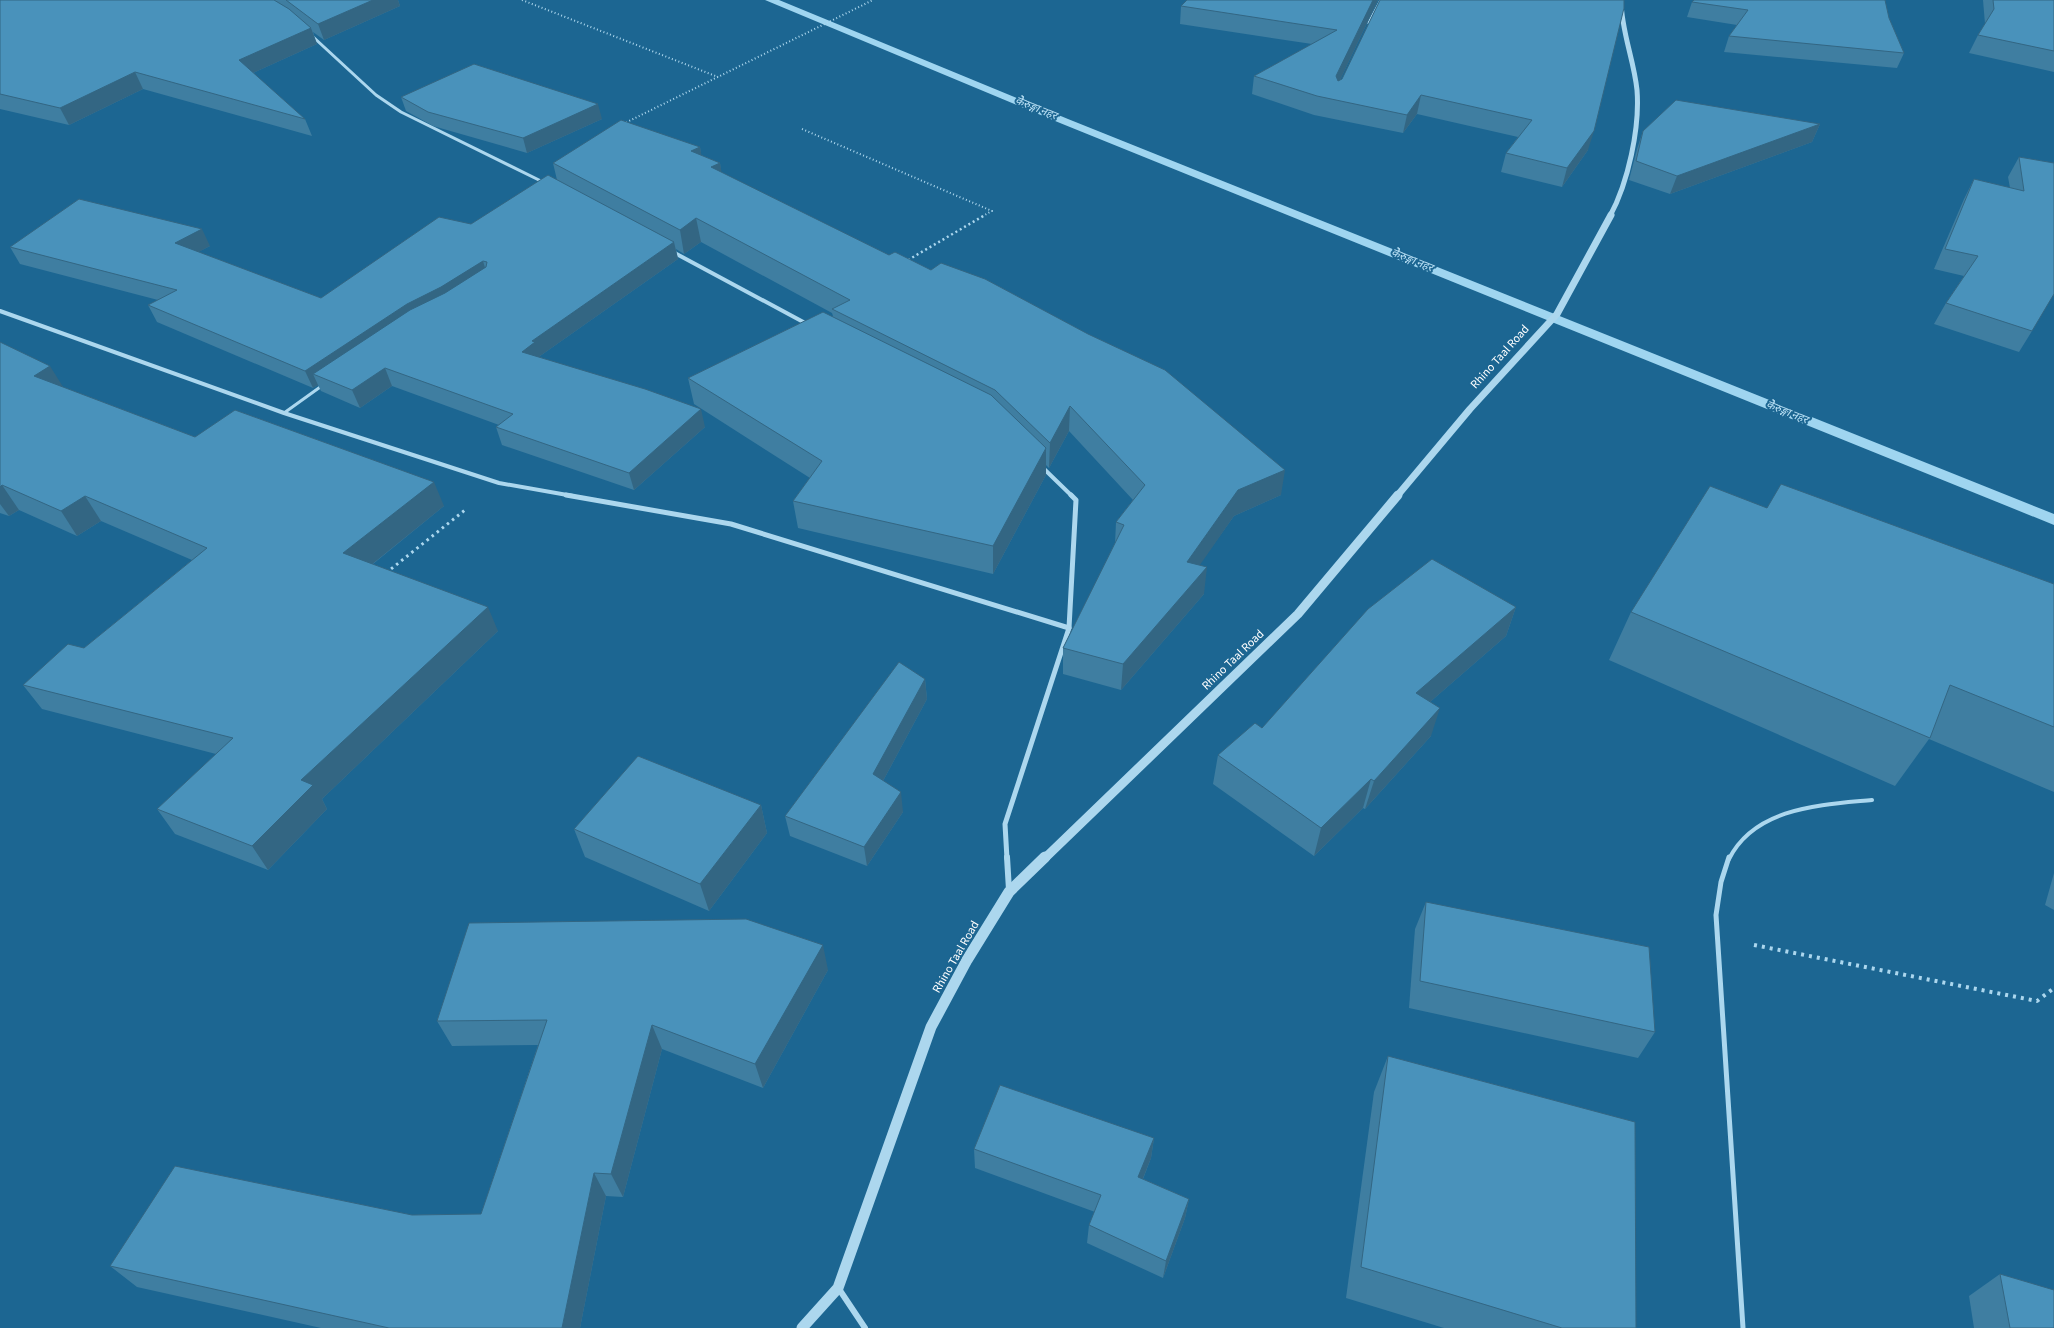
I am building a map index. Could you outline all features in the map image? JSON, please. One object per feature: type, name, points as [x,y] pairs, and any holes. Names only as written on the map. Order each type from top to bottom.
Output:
[{"type":"street","points":[[1368,26],[1381,0]]},
{"type":"street","name":"Rhino Taal Road","points":[[802,1328],[838,1288],[931,1027],[967,960],[1009,892],[1298,614],[1511,363],[1557,314],[1618,202],[1635,138],[1637,91],[1621,0]]},
{"type":"street","points":[[310,34],[376,95],[401,112],[549,185]]},
{"type":"street","points":[[668,250],[809,325]]},
{"type":"street","points":[[0,311],[284,413],[499,483],[731,524],[1069,628]]},
{"type":"street","points":[[1009,892],[1005,824],[1069,628],[1076,500],[1035,460]]},
{"type":"street","points":[[838,1288],[865,1328]]},
{"type":"lane","points":[[284,413],[330,381]]},
{"type":"lane","points":[[1744,1328],[1717,938],[1718,886],[1730,855],[1746,832],[1773,818],[1817,806],[1872,800]]},
{"type":"path","points":[[522,0],[718,77]]},
{"type":"path","points":[[623,124],[814,31],[873,0]]},
{"type":"path","points":[[802,129],[992,211],[906,261]]},
{"type":"path","points":[[382,576],[499,483]]},
{"type":"path","points":[[1717,938],[2037,1001],[2054,988]]},
{"type":"building","points":[[0,0],[274,0],[289,9],[311,28],[239,60],[305,119],[135,72],[60,108],[0,94]]},
{"type":"building","points":[[286,0],[373,0],[318,24]]},
{"type":"building","points":[[1187,0],[1373,0],[1336,76],[1338,81],[1342,79],[1380,0],[1624,0],[1624,8],[1594,131],[1567,168],[1506,153],[1532,120],[1421,95],[1407,115],[1317,96],[1254,76],[1337,30],[1181,6]]},
{"type":"building","points":[[1694,0],[1885,0],[1889,18],[1904,53],[1729,36],[1748,10],[1692,2]]},
{"type":"building","points":[[1993,0],[2054,0],[2054,51],[1978,35],[1994,9]]},
{"type":"building","points":[[474,64],[598,104],[523,138],[428,112],[401,97]]},
{"type":"building","points":[[1676,100],[1820,124],[1677,176],[1636,161],[1643,131]]},
{"type":"building","points":[[621,120],[700,147],[691,151],[720,163],[711,167],[889,255],[895,252],[931,270],[941,263],[985,279],[1088,334],[1165,370],[1285,470],[1238,490],[1187,562],[1207,567],[1123,664],[1063,648],[1124,525],[1116,522],[1145,485],[1070,406],[1050,443],[995,390],[832,309],[850,300],[696,218],[680,230],[553,163]]},
{"type":"building","points":[[2019,157],[2054,163],[2054,294],[2032,331],[1946,303],[1978,256],[1945,249],[1974,179],[2024,191]]},
{"type":"building","points":[[548,175],[674,242],[532,341],[535,342],[522,352],[645,389],[701,409],[629,473],[496,427],[513,414],[385,368],[352,390],[313,374],[410,310],[445,293],[486,267],[487,262],[483,261],[441,287],[407,304],[305,371],[148,305],[177,290],[10,247],[79,199],[202,229],[175,243],[321,298],[439,217],[471,224]]},
{"type":"building","points":[[823,312],[991,395],[1046,448],[993,546],[793,501],[822,461],[688,378]]},
{"type":"building","points":[[0,342],[50,366],[34,376],[195,437],[235,410],[434,482],[343,553],[488,607],[301,780],[313,785],[252,846],[157,809],[233,738],[23,685],[68,644],[84,648],[207,548],[85,496],[61,511],[2,485],[0,487]]},
{"type":"building","points":[[1781,484],[2054,584],[2054,727],[1950,685],[1930,738],[1631,612],[1710,486],[1767,508]]},
{"type":"building","points":[[1432,559],[1516,607],[1416,693],[1440,708],[1374,781],[1371,779],[1321,828],[1218,755],[1255,723],[1262,728],[1368,609]]},
{"type":"building","points":[[899,662],[925,679],[873,774],[901,792],[864,847],[785,816]]},
{"type":"building","points":[[638,756],[761,805],[700,884],[574,829]]},
{"type":"building","points":[[1426,902],[1649,947],[1655,1032],[1420,981]]},
{"type":"building","points":[[746,919],[823,945],[755,1064],[652,1025],[611,1174],[594,1173],[562,1328],[389,1328],[110,1266],[175,1166],[412,1215],[481,1214],[547,1020],[437,1021],[469,923]]},
{"type":"building","points":[[1388,1056],[1635,1122],[1636,1328],[1562,1328],[1361,1267]]},
{"type":"building","points":[[1000,1085],[1154,1138],[1138,1177],[1189,1199],[1166,1261],[1089,1225],[1101,1195],[974,1149]]},
{"type":"building","points":[[2000,1274],[2054,1290],[2054,1328],[2010,1328]]},
{"type":"waterway","name":"केेरुङ्गा नहर","points":[[770,0],[1064,121],[2054,520]]}]
